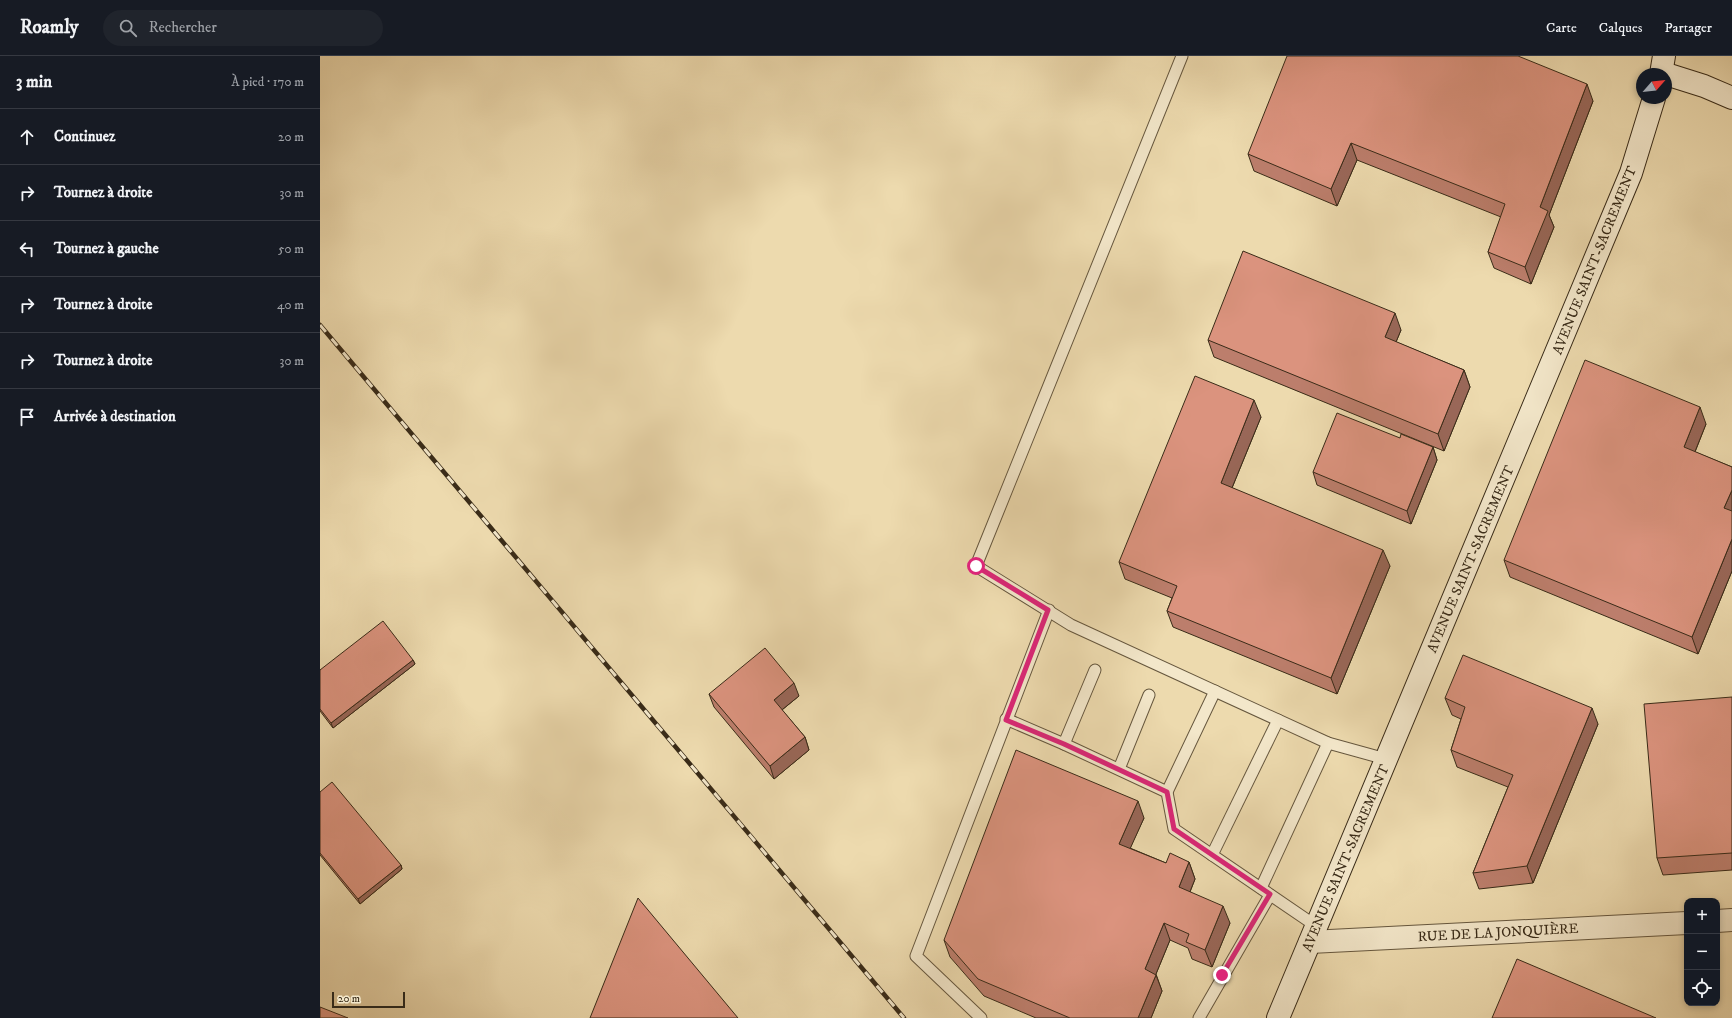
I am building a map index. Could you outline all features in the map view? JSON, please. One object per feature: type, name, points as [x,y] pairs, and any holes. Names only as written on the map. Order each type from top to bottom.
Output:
[{"type":"main road","points":[[1672,73],[1732,98]]},
{"type":"main road","name":"AVENUE SAINT-SACREMENT","points":[[1278,1018],[1631,173],[1652,104]]},
{"type":"main road","points":[[1720,921],[1732,920]]},
{"type":"main road","name":"RUE DE LA JONQUIÈRE","points":[[1313,934],[1684,923]]},
{"type":"lane","points":[[1182,56],[976,566],[1071,624],[1328,743],[1386,760]]},
{"type":"lane","points":[[981,1018],[916,956],[1048,610]]},
{"type":"lane","points":[[1064,744],[1095,670]]},
{"type":"lane","points":[[1215,691],[1167,792],[1174,829],[1265,892],[1313,934]]},
{"type":"lane","points":[[1118,769],[1149,695]]},
{"type":"lane","points":[[1006,720],[1064,744],[1167,792]]},
{"type":"lane","points":[[1212,855],[1278,720]]},
{"type":"lane","points":[[1199,1018],[1265,892],[1328,743]]},
{"type":"building","points":[[1287,56],[1518,56],[1587,84],[1540,207],[1548,211],[1525,267],[1488,252],[1505,204],[1351,143],[1331,189],[1248,154]]},
{"type":"building","points":[[1243,251],[1395,313],[1385,337],[1464,370],[1438,434],[1208,340]]},
{"type":"building","points":[[1585,360],[1700,407],[1684,447],[1732,467],[1732,490],[1724,508],[1732,511],[1732,539],[1692,637],[1504,560]]},
{"type":"building","points":[[1195,376],[1254,400],[1221,483],[1383,550],[1331,678],[1167,611],[1177,586],[1119,562]]},
{"type":"building","points":[[1337,413],[1400,438],[1401,434],[1433,447],[1407,511],[1313,472]]},
{"type":"building","points":[[383,621],[413,660],[331,723],[320,709],[320,670]]},
{"type":"building","points":[[765,648],[794,683],[774,700],[805,737],[770,766],[709,694]]},
{"type":"building","points":[[1463,655],[1592,708],[1527,866],[1473,873],[1513,775],[1451,750],[1465,707],[1445,698]]},
{"type":"building","points":[[1732,697],[1732,853],[1657,858],[1644,704]]},
{"type":"building","points":[[1016,750],[1138,801],[1119,844],[1166,863],[1170,853],[1189,862],[1179,887],[1223,906],[1205,950],[1186,942],[1189,934],[1164,923],[1145,969],[1156,975],[1138,1018],[1070,1018],[978,979],[944,940]]},
{"type":"building","points":[[332,782],[401,865],[358,899],[320,853],[320,792]]},
{"type":"building","points":[[638,898],[738,1018],[590,1018]]},
{"type":"building","points":[[1517,959],[1656,1018],[1492,1018]]},
{"type":"building","points":[[320,1007],[348,1018],[320,1018]]},
{"type":"railway","points":[[320,325],[904,1018]]},
{"type":"route","points":[[976,566],[1048,610],[1006,720],[1064,744],[1167,792],[1174,829],[1270,894],[1222,975]]}]
